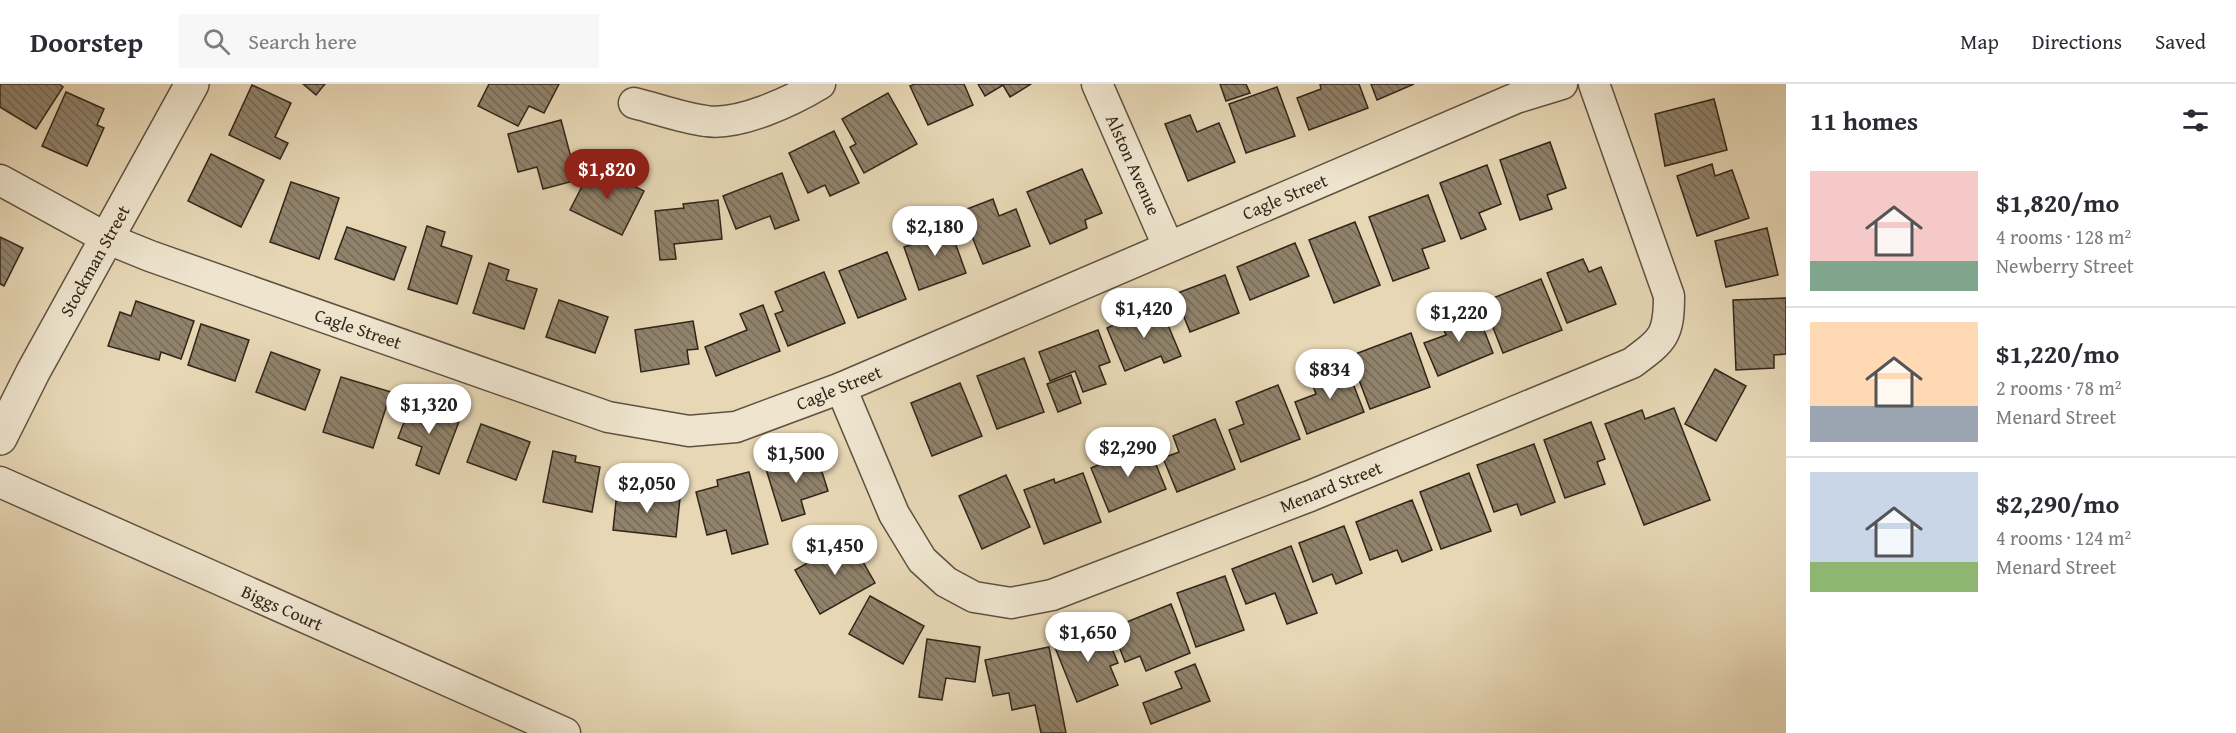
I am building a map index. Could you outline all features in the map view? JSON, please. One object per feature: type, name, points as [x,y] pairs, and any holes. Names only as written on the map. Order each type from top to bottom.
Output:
[{"type":"street","name":"Stockman Street","points":[[0,438],[33,372],[192,84]]},
{"type":"street","points":[[634,103],[708,122],[744,117],[800,96],[820,84]]},
{"type":"street","name":"Alston Avenue","points":[[1097,84],[1168,246]]},
{"type":"street","name":"Cagle Street","points":[[0,180],[108,239],[608,417],[689,431],[736,427],[841,388],[1516,98],[1562,84]]},
{"type":"street","name":"Menard Street","points":[[841,388],[894,514],[922,560],[946,582],[974,597],[1011,603],[1052,595],[1310,496],[1632,363],[1660,342],[1669,319],[1669,296],[1594,84]]},
{"type":"street","name":"Biggs Court","points":[[0,482],[565,733]]},
{"type":"building","points":[[0,84],[59,84],[63,87],[36,129],[0,107]]},
{"type":"building","points":[[303,84],[325,84],[316,95]]},
{"type":"building","points":[[489,84],[559,84],[544,113],[529,106],[518,126],[478,106]]},
{"type":"building","points":[[915,84],[964,84],[973,105],[928,125],[910,86]]},
{"type":"building","points":[[978,84],[1031,84],[1010,97],[1003,85],[985,96]]},
{"type":"building","points":[[1220,84],[1246,84],[1250,93],[1226,101]]},
{"type":"building","points":[[1320,84],[1359,84],[1368,108],[1309,130],[1297,98],[1321,89]]},
{"type":"building","points":[[1371,84],[1414,84],[1377,100]]},
{"type":"building","points":[[252,85],[291,103],[275,137],[288,143],[280,159],[229,135]]},
{"type":"building","points":[[1277,87],[1295,136],[1246,153],[1229,104]]},
{"type":"building","points":[[66,92],[104,109],[97,125],[104,128],[87,166],[42,146]]},
{"type":"building","points":[[888,93],[917,144],[864,173],[850,147],[856,144],[842,119]]},
{"type":"building","points":[[1714,99],[1727,150],[1665,166],[1655,114]]},
{"type":"building","points":[[1190,115],[1197,132],[1219,123],[1235,162],[1188,181],[1165,124]]},
{"type":"building","points":[[561,120],[577,180],[543,189],[537,167],[518,172],[508,134]]},
{"type":"building","points":[[834,131],[859,183],[830,196],[825,185],[808,193],[789,153]]},
{"type":"building","points":[[1550,142],[1566,188],[1547,195],[1552,209],[1520,220],[1500,160]]},
{"type":"building","points":[[211,154],[264,180],[241,227],[188,201]]},
{"type":"building","points":[[1712,164],[1715,176],[1732,170],[1749,218],[1697,236],[1677,176]]},
{"type":"building","points":[[593,165],[644,191],[622,235],[570,210]]},
{"type":"building","points":[[1487,165],[1501,204],[1479,213],[1486,229],[1461,239],[1440,183]]},
{"type":"building","points":[[1082,169],[1102,213],[1085,220],[1087,228],[1050,244],[1027,192]]},
{"type":"building","points":[[782,173],[799,220],[775,229],[770,216],[736,229],[723,196]]},
{"type":"building","points":[[291,182],[339,198],[319,259],[270,242]]},
{"type":"building","points":[[1428,195],[1445,241],[1422,249],[1429,268],[1393,281],[1369,217]]},
{"type":"building","points":[[993,199],[999,216],[1016,209],[1030,246],[983,264],[962,211]]},
{"type":"building","points":[[718,200],[722,239],[674,244],[676,259],[660,260],[655,211],[684,208],[683,204]]},
{"type":"building","points":[[947,220],[966,273],[919,290],[904,247],[932,238],[928,227]]},
{"type":"building","points":[[1355,222],[1380,285],[1334,303],[1309,240]]},
{"type":"building","points":[[427,226],[445,232],[441,246],[472,256],[457,304],[408,289]]},
{"type":"building","points":[[347,227],[406,247],[394,280],[335,259]]},
{"type":"building","points":[[1767,228],[1778,275],[1726,287],[1715,241]]},
{"type":"building","points":[[0,237],[23,248],[4,286],[0,284]]},
{"type":"building","points":[[1295,243],[1309,276],[1250,300],[1237,267]]},
{"type":"building","points":[[887,252],[906,299],[858,318],[839,271]]},
{"type":"building","points":[[1583,259],[1589,272],[1601,267],[1616,304],[1567,323],[1547,273]]},
{"type":"building","points":[[489,263],[509,270],[506,280],[537,289],[524,329],[473,313]]},
{"type":"building","points":[[824,272],[845,323],[788,346],[775,314],[783,311],[775,292]]},
{"type":"building","points":[[1225,275],[1239,313],[1190,332],[1175,294]]},
{"type":"building","points":[[1541,279],[1562,330],[1503,353],[1483,302]]},
{"type":"building","points":[[1786,298],[1786,354],[1774,355],[1774,368],[1736,370],[1733,300]]},
{"type":"building","points":[[559,300],[608,317],[595,353],[546,337]]},
{"type":"building","points":[[136,301],[194,321],[181,359],[161,352],[159,360],[108,346],[120,312],[131,316]]},
{"type":"building","points":[[763,305],[780,351],[716,376],[705,347],[747,330],[740,314]]},
{"type":"building","points":[[1160,306],[1181,356],[1164,363],[1161,356],[1125,371],[1107,328]]},
{"type":"building","points":[[1475,307],[1493,353],[1438,376],[1424,343],[1446,335],[1440,321]]},
{"type":"building","points":[[693,321],[698,349],[687,350],[689,364],[641,372],[635,330]]},
{"type":"building","points":[[201,324],[249,340],[235,381],[188,365]]},
{"type":"building","points":[[1098,330],[1110,362],[1099,366],[1106,384],[1083,392],[1075,371],[1050,381],[1039,352]]},
{"type":"building","points":[[1411,333],[1430,387],[1370,409],[1350,356]]},
{"type":"building","points":[[271,352],[320,370],[305,410],[256,392]]},
{"type":"building","points":[[1024,358],[1044,412],[997,429],[977,376]]},
{"type":"building","points":[[1345,363],[1364,412],[1307,434],[1295,402],[1316,394],[1309,376]]},
{"type":"building","points":[[1715,369],[1746,386],[1716,441],[1685,424]]},
{"type":"building","points":[[1071,375],[1081,403],[1058,412],[1047,384]]},
{"type":"building","points":[[341,377],[391,392],[373,448],[323,432]]},
{"type":"building","points":[[960,383],[982,436],[932,456],[911,403]]},
{"type":"building","points":[[1278,385],[1300,439],[1241,462],[1229,430],[1244,424],[1236,402]]},
{"type":"building","points":[[412,401],[460,419],[439,474],[416,465],[422,447],[398,438]]},
{"type":"building","points":[[1674,408],[1710,500],[1644,525],[1605,424],[1642,410],[1645,419]]},
{"type":"building","points":[[1215,419],[1235,469],[1177,492],[1163,458],[1179,452],[1173,436]]},
{"type":"building","points":[[1591,422],[1605,459],[1597,462],[1605,484],[1565,498],[1544,440]]},
{"type":"building","points":[[481,424],[530,442],[516,480],[467,462]]},
{"type":"building","points":[[1534,444],[1555,502],[1521,515],[1517,504],[1494,512],[1477,465]]},
{"type":"building","points":[[1148,445],[1166,489],[1109,512],[1091,468]]},
{"type":"building","points":[[553,451],[576,456],[575,462],[600,467],[592,512],[543,502]]},
{"type":"building","points":[[816,453],[828,491],[801,500],[805,514],[782,521],[766,469]]},
{"type":"building","points":[[749,472],[768,544],[732,554],[726,530],[707,535],[696,492],[718,486],[717,480]]},
{"type":"building","points":[[1083,473],[1101,522],[1044,544],[1024,490],[1054,479],[1055,483]]},
{"type":"building","points":[[1469,473],[1491,531],[1441,549],[1420,492]]},
{"type":"building","points":[[1006,475],[1030,527],[982,549],[959,496]]},
{"type":"building","points":[[617,492],[680,498],[676,537],[613,530]]},
{"type":"building","points":[[1412,500],[1432,550],[1402,562],[1397,550],[1370,560],[1356,522]]},
{"type":"building","points":[[1344,526],[1362,573],[1336,584],[1332,574],[1313,582],[1299,543]]},
{"type":"building","points":[[850,539],[875,583],[820,614],[795,570]]},
{"type":"building","points":[[1291,546],[1317,613],[1287,624],[1275,593],[1246,604],[1232,569]]},
{"type":"building","points":[[1225,576],[1244,630],[1196,647],[1177,593]]},
{"type":"building","points":[[870,596],[924,626],[903,664],[849,634]]},
{"type":"building","points":[[1171,604],[1190,653],[1146,671],[1140,656],[1125,662],[1112,628]]},
{"type":"building","points":[[1102,625],[1118,663],[1110,666],[1118,685],[1077,702],[1054,645]]},
{"type":"building","points":[[927,639],[980,647],[975,682],[946,678],[942,700],[919,697]]},
{"type":"building","points":[[1049,647],[1066,733],[1041,733],[1035,705],[1012,710],[1009,693],[993,696],[985,660]]},
{"type":"building","points":[[1195,664],[1210,701],[1151,724],[1143,703],[1182,688],[1175,672]]}]
